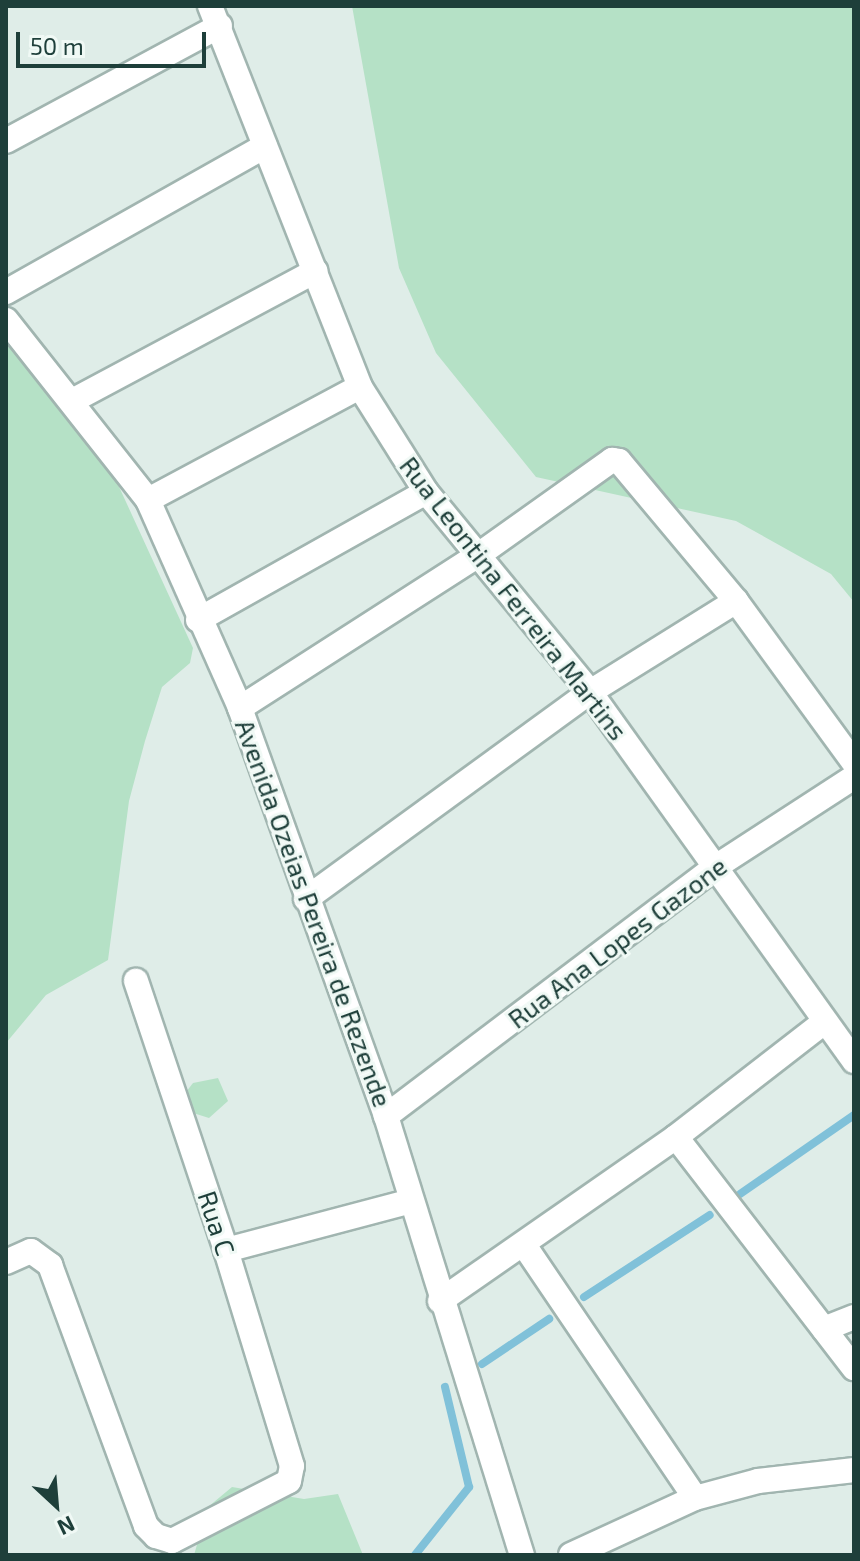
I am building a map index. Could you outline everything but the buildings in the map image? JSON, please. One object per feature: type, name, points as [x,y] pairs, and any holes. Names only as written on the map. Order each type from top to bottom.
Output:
[{"type":"street","points":[[6,141],[215,16]]},
{"type":"street","name":"Rua Leontina Ferreira Martins","points":[[215,16],[360,387],[426,492],[590,692],[854,1061]]},
{"type":"street","points":[[6,292],[265,146]]},
{"type":"street","points":[[72,401],[315,271]]},
{"type":"street","name":"Avenida Ozeias Pereira de Rezende","points":[[6,320],[148,500],[198,620],[240,708],[386,1116],[440,1301],[522,1555]]},
{"type":"street","points":[[148,500],[360,387]]},
{"type":"street","points":[[240,708],[477,556],[612,460],[619,461],[736,601],[854,763]]},
{"type":"street","points":[[198,620],[426,492]]},
{"type":"street","points":[[306,899],[590,692],[736,601]]},
{"type":"street","name":"Rua Ana Lopes Gazone","points":[[386,1116],[714,868],[854,777]]},
{"type":"street","name":"Rua C","points":[[6,1262],[31,1251],[50,1265],[146,1526],[156,1536],[172,1541],[289,1481],[292,1466],[226,1250],[136,981]]},
{"type":"street","points":[[440,1301],[676,1137],[824,1022]]},
{"type":"street","points":[[676,1137],[854,1368]]},
{"type":"street","points":[[226,1250],[411,1201]]},
{"type":"street","points":[[524,1245],[695,1498]]},
{"type":"street","points":[[824,1329],[854,1317]]},
{"type":"street","points":[[571,1555],[695,1498],[758,1481],[854,1470]]},
{"type":"green space","points":[[352,6],[854,6],[854,602],[831,574],[736,521],[536,477],[436,353],[399,268]]},
{"type":"green space","points":[[6,341],[115,478],[193,648],[190,663],[162,687],[145,741],[129,801],[108,960],[46,995],[6,1043]]},
{"type":"green space","points":[[218,1078],[228,1101],[209,1118],[190,1112],[183,1096],[193,1083]]},
{"type":"green space","points":[[232,1487],[304,1499],[338,1494],[363,1555],[194,1555],[208,1507]]},
{"type":"waterway","points":[[740,1194],[854,1115]]},
{"type":"waterway","points":[[584,1297],[710,1215]]},
{"type":"waterway","points":[[482,1364],[549,1319]]},
{"type":"waterway","points":[[415,1555],[469,1487],[445,1387]]}]
